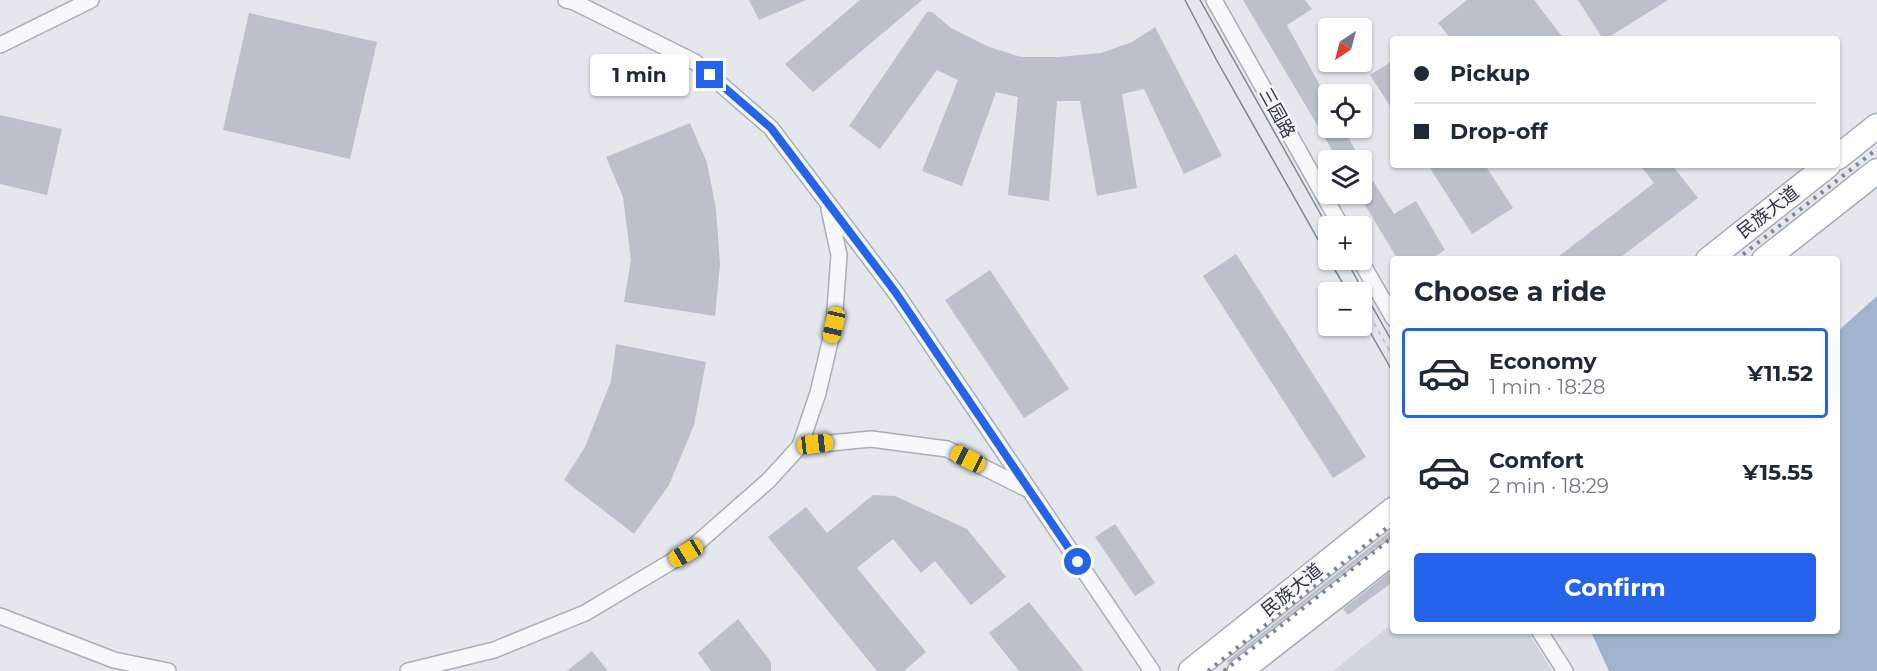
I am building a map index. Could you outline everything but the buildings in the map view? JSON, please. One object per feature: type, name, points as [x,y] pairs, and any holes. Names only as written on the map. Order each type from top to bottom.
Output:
[{"type":"main road","points":[[1840,155],[1877,126]]},
{"type":"main road","name":"民族大道","points":[[1713,256],[1824,168]]},
{"type":"main road","name":"民族大道","points":[[1769,256],[1877,171]]},
{"type":"main road","name":"民族大道","points":[[1191,671],[1390,512]]},
{"type":"main road","name":"民族大道","points":[[1240,671],[1390,554]]},
{"type":"street","points":[[0,45],[91,0]]},
{"type":"street","points":[[567,0],[695,62],[771,128],[896,293],[1152,671]]},
{"type":"street","name":"三园路","points":[[1214,0],[1335,216]]},
{"type":"street","points":[[408,671],[494,650],[585,613],[686,553],[769,480],[800,446],[818,393],[834,325],[839,255],[828,203]]},
{"type":"street","points":[[1366,270],[1390,312]]},
{"type":"street","points":[[800,446],[871,439],[947,448],[1029,490]]},
{"type":"street","points":[[0,616],[114,660],[165,671]]},
{"type":"street","points":[[1541,634],[1565,671]]},
{"type":"path","points":[[1374,322],[1390,351]]},
{"type":"shaded area","points":[[1390,625],[1390,634],[1529,634],[1552,671],[1333,671]]},
{"type":"water","points":[[1877,296],[1877,671],[1609,671],[1592,634],[1840,634],[1840,329]]},
{"type":"tram line","points":[[1185,0],[1318,240]]},
{"type":"tram line","points":[[1200,0],[1322,216]]},
{"type":"tram line","points":[[1335,270],[1342,282]]},
{"type":"tram line","points":[[1352,270],[1390,338]]},
{"type":"tram line","points":[[1372,336],[1390,367]]},
{"type":"railway","points":[[1741,256],[1877,149]]},
{"type":"railway","points":[[1208,671],[1390,525]]},
{"type":"railway","points":[[1224,671],[1390,539]]},
{"type":"route","points":[[710,75],[771,128],[896,293],[1078,562]]}]
